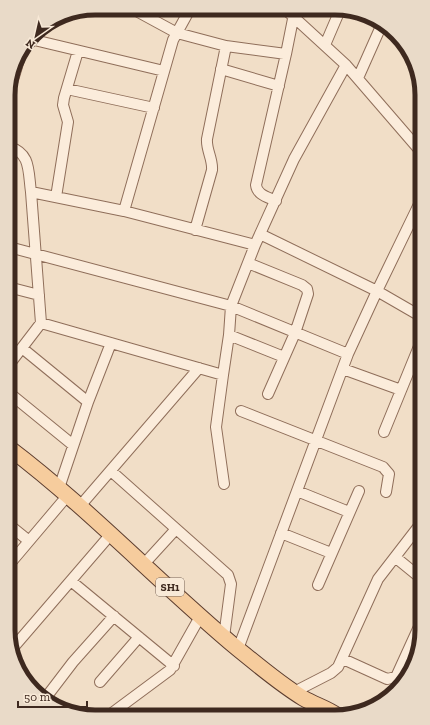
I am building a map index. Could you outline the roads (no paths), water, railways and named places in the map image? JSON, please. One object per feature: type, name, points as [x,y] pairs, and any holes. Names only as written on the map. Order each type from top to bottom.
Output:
[{"type":"main road","name":"SH1","points":[[15,453],[63,491],[238,648],[294,692],[329,710]]},
{"type":"street","points":[[144,15],[177,33],[226,46],[286,54]]},
{"type":"street","points":[[124,211],[164,71],[177,33],[187,15]]},
{"type":"street","points":[[276,201],[260,194],[256,190],[256,185],[294,15]]},
{"type":"street","points":[[296,15],[346,64],[415,145]]},
{"type":"street","points":[[325,45],[338,15]]},
{"type":"street","points":[[358,78],[380,29]]},
{"type":"street","points":[[36,41],[164,71]]},
{"type":"street","points":[[196,230],[212,170],[212,163],[206,145],[226,46]]},
{"type":"street","points":[[56,197],[68,122],[63,105],[78,51]]},
{"type":"street","points":[[224,484],[216,427],[229,335],[230,306],[255,245],[294,159],[346,64]]},
{"type":"street","points":[[222,69],[279,86]]},
{"type":"street","points":[[67,89],[154,108]]},
{"type":"street","points":[[15,149],[18,150],[25,158],[31,192],[41,323],[15,357]]},
{"type":"street","points":[[31,192],[124,211],[255,245]]},
{"type":"street","points":[[238,648],[348,354],[415,212]]},
{"type":"street","points":[[260,234],[377,291],[415,313]]},
{"type":"street","points":[[15,249],[230,306],[348,354]]},
{"type":"street","points":[[248,263],[295,282],[307,289],[308,294],[295,332],[268,394]]},
{"type":"street","points":[[15,289],[39,295]]},
{"type":"street","points":[[41,323],[223,375]]},
{"type":"street","points":[[229,335],[284,358]]},
{"type":"street","points":[[15,558],[29,541],[63,491],[73,445],[111,343]]},
{"type":"street","points":[[22,348],[88,402]]},
{"type":"street","points":[[384,432],[415,356]]},
{"type":"street","points":[[80,506],[199,368]]},
{"type":"street","points":[[343,369],[401,390]]},
{"type":"street","points":[[15,398],[73,445]]},
{"type":"street","points":[[241,411],[383,467],[389,474],[386,492]]},
{"type":"street","points":[[111,471],[230,579],[224,636]]},
{"type":"street","points":[[297,491],[349,512]]},
{"type":"street","points":[[318,585],[359,491]]},
{"type":"street","points":[[144,564],[176,529]]},
{"type":"street","points":[[15,530],[29,541]]},
{"type":"street","points":[[294,692],[331,673],[343,659],[378,579],[415,531]]},
{"type":"street","points":[[281,533],[331,554]]},
{"type":"street","points":[[16,642],[111,534]]},
{"type":"street","points":[[395,557],[415,573]]},
{"type":"street","points":[[71,581],[174,666]]},
{"type":"street","points":[[116,710],[174,666],[201,615]]},
{"type":"street","points":[[50,696],[114,616]]},
{"type":"street","points":[[343,659],[387,679],[393,679],[415,634]]},
{"type":"street","points":[[100,682],[139,637]]}]
